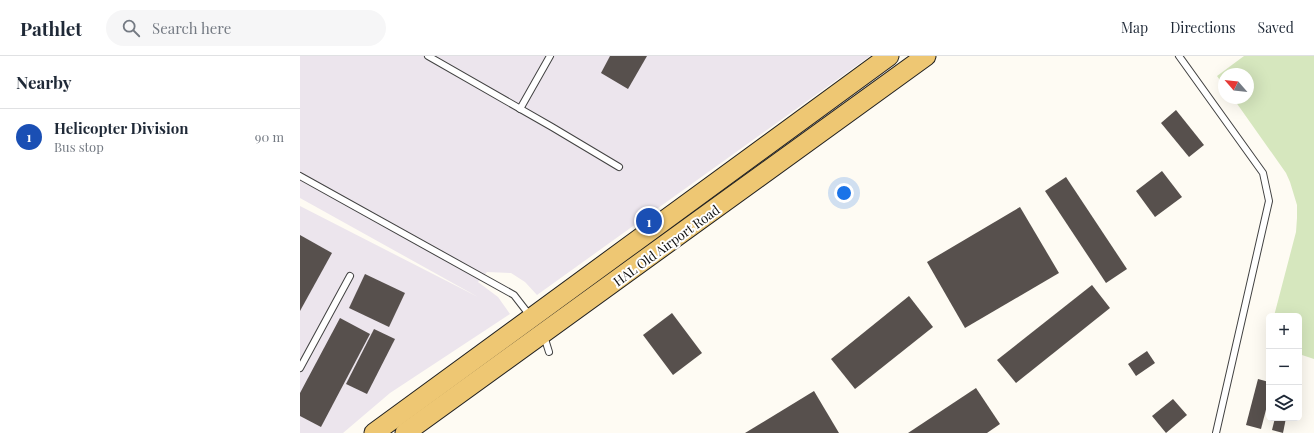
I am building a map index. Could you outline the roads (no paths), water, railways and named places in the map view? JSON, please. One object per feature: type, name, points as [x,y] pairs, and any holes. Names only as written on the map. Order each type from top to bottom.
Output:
[{"type":"main road","name":"HAL Old Airport Road","points":[[405,433],[537,326],[660,223],[889,56]]},
{"type":"main road","name":"HAL Old Airport Road","points":[[374,433],[537,326],[926,56]]},
{"type":"lane","points":[[428,56],[619,167]]},
{"type":"lane","points":[[520,109],[550,56]]},
{"type":"lane","points":[[1179,56],[1263,173],[1269,201],[1216,433]]},
{"type":"lane","points":[[300,176],[514,295],[537,326],[549,352]]},
{"type":"lane","points":[[300,368],[350,276]]},
{"type":"place","name":"Helicopter Division","points":[[649,221]]}]
